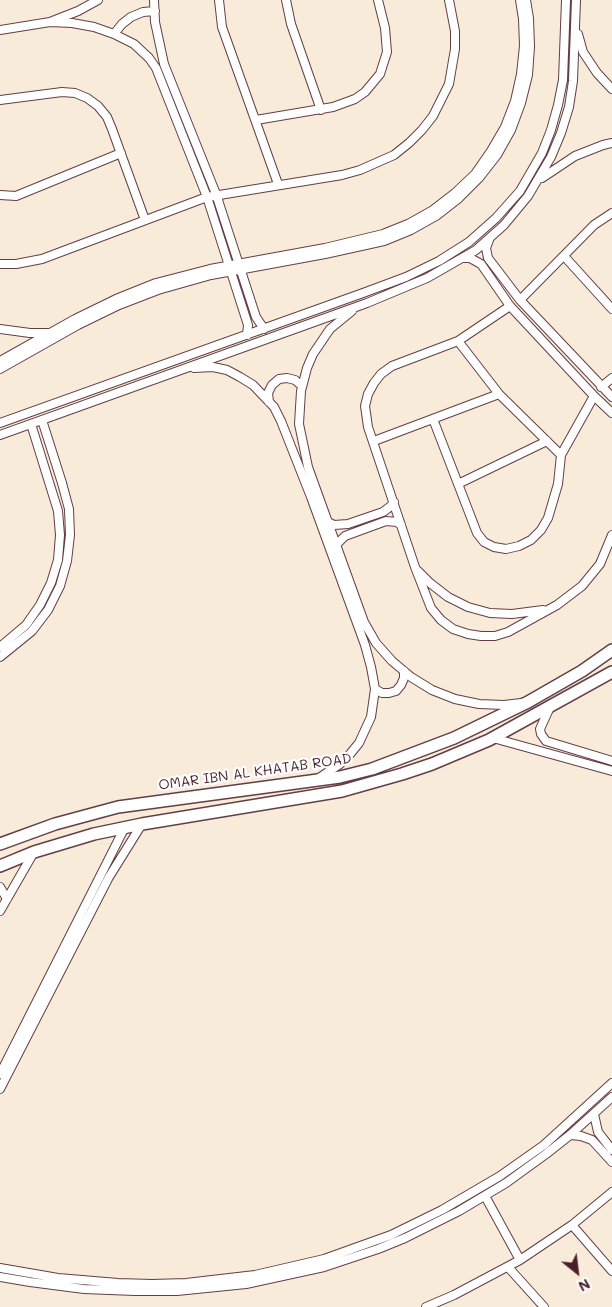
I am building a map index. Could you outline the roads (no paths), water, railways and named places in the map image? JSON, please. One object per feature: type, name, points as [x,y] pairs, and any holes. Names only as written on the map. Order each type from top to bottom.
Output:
[{"type":"street","points":[[50,22],[78,11],[98,0]]},
{"type":"street","points":[[154,0],[155,22],[164,64],[216,194],[256,317],[264,329]]},
{"type":"street","points":[[219,0],[222,27],[278,184]]},
{"type":"street","points":[[286,0],[291,24],[321,110]]},
{"type":"street","points":[[256,120],[321,110],[345,104],[356,99],[369,88],[380,74],[384,63],[387,40],[378,0]]},
{"type":"street","points":[[0,264],[16,264],[42,259],[216,194],[360,170],[394,155],[409,144],[422,130],[442,100],[449,84],[453,66],[455,31],[449,0]]},
{"type":"street","points":[[0,361],[116,299],[156,283],[383,234],[408,224],[433,210],[455,193],[474,174],[491,151],[505,127],[515,101],[522,74],[524,46],[520,0]]},
{"type":"street","points":[[239,266],[326,254],[384,241],[411,230],[436,216],[459,198],[479,178],[496,155],[510,130],[521,103],[528,75],[530,47],[526,0]]},
{"type":"street","points":[[0,423],[363,294],[406,277],[462,247],[509,205],[530,176],[542,153],[558,105],[562,80],[566,0]]},
{"type":"street","points":[[0,435],[368,303],[427,278],[463,258],[490,238],[517,211],[539,181],[558,141],[569,107],[573,81],[576,0]]},
{"type":"street","points":[[114,34],[131,17],[143,12],[155,11]]},
{"type":"street","points":[[0,30],[50,22],[94,27],[134,44],[149,58],[156,68],[206,197],[248,325],[247,335]]},
{"type":"street","points":[[576,27],[583,52],[597,73],[612,89]]},
{"type":"street","points":[[0,100],[62,92],[75,93],[87,98],[98,106],[107,117],[145,220]]},
{"type":"street","points":[[539,181],[575,156],[603,145],[612,144]]},
{"type":"street","points":[[0,195],[16,196],[121,153]]},
{"type":"street","points":[[520,300],[594,225],[612,213]]},
{"type":"street","points":[[490,238],[486,248],[488,258],[520,300],[612,397]]},
{"type":"street","points":[[564,256],[612,309]]},
{"type":"street","points":[[463,258],[470,258],[481,264],[510,306],[612,413]]},
{"type":"street","points":[[0,368],[78,325],[119,305],[158,290],[230,268]]},
{"type":"street","points":[[368,303],[342,319],[321,341],[306,368],[299,408],[299,424],[308,467],[364,622],[376,643],[392,661],[432,690],[455,699],[479,704],[504,705],[528,702]]},
{"type":"street","points":[[510,306],[458,341],[392,366],[381,374],[368,394],[365,406],[368,427],[415,567],[431,608],[447,624],[468,634],[495,636],[508,632],[557,605],[582,586],[591,576],[608,548],[612,535]]},
{"type":"street","points":[[0,330],[51,333]]},
{"type":"street","points":[[458,341],[499,394],[562,455]]},
{"type":"street","points":[[185,369],[206,367],[227,370],[253,385],[269,402],[281,420],[312,497],[372,667],[375,689],[371,717],[359,743],[340,764],[314,780]]},
{"type":"street","points":[[602,387],[612,378]]},
{"type":"street","points":[[269,402],[268,393],[272,385],[279,379],[296,380],[302,386]]},
{"type":"street","points":[[374,441],[499,394]]},
{"type":"street","points":[[434,419],[477,533],[484,542],[494,547],[506,549],[519,546],[536,535],[548,518],[558,484],[562,455],[594,396]]},
{"type":"street","points":[[0,657],[32,630],[48,610],[60,586],[68,561],[69,509],[42,420]]},
{"type":"street","points":[[0,647],[26,625],[40,605],[51,583],[58,560],[60,535],[58,511],[31,424]]},
{"type":"street","points":[[458,484],[547,441]]},
{"type":"street","points":[[328,522],[334,525],[348,524],[388,510],[394,502]]},
{"type":"street","points":[[336,545],[345,536],[386,521],[397,522],[402,525]]},
{"type":"street","points":[[415,567],[430,583],[448,597],[468,607],[490,613],[527,613],[557,605]]},
{"type":"street","name":"OMAR IBN AL KHATAB ROAD","points":[[0,844],[55,824],[118,807],[340,777],[372,769],[454,738],[528,702],[582,671],[612,650]]},
{"type":"street","points":[[375,689],[382,693],[396,691],[402,686],[404,671]]},
{"type":"street","points":[[0,866],[34,852],[125,827],[342,791],[424,767],[494,738],[612,672]]},
{"type":"street","points":[[550,707],[540,729],[546,741],[612,761]]},
{"type":"street","points":[[494,738],[612,771]]},
{"type":"street","points":[[0,1090],[109,877],[142,824]]},
{"type":"street","points":[[1,1069],[125,827]]},
{"type":"street","points":[[0,911],[34,852]]},
{"type":"street","points":[[0,887],[7,899]]},
{"type":"street","points":[[0,1268],[58,1278],[152,1284],[186,1283],[255,1275],[324,1259],[391,1235],[442,1210],[500,1176],[544,1145],[612,1083]]},
{"type":"street","points":[[0,1276],[66,1287],[135,1292],[194,1290],[246,1284],[324,1267],[378,1249],[433,1225],[485,1196],[526,1169],[570,1135],[612,1097]]},
{"type":"street","points":[[594,1114],[598,1132],[612,1150]]},
{"type":"street","points":[[570,1135],[582,1136],[592,1140],[612,1162]]},
{"type":"street","points":[[426,1307],[454,1295],[520,1260],[572,1225],[612,1192]]},
{"type":"street","points":[[485,1196],[520,1260]]},
{"type":"street","points":[[572,1225],[612,1271]]},
{"type":"street","points":[[508,1267],[544,1307]]}]
